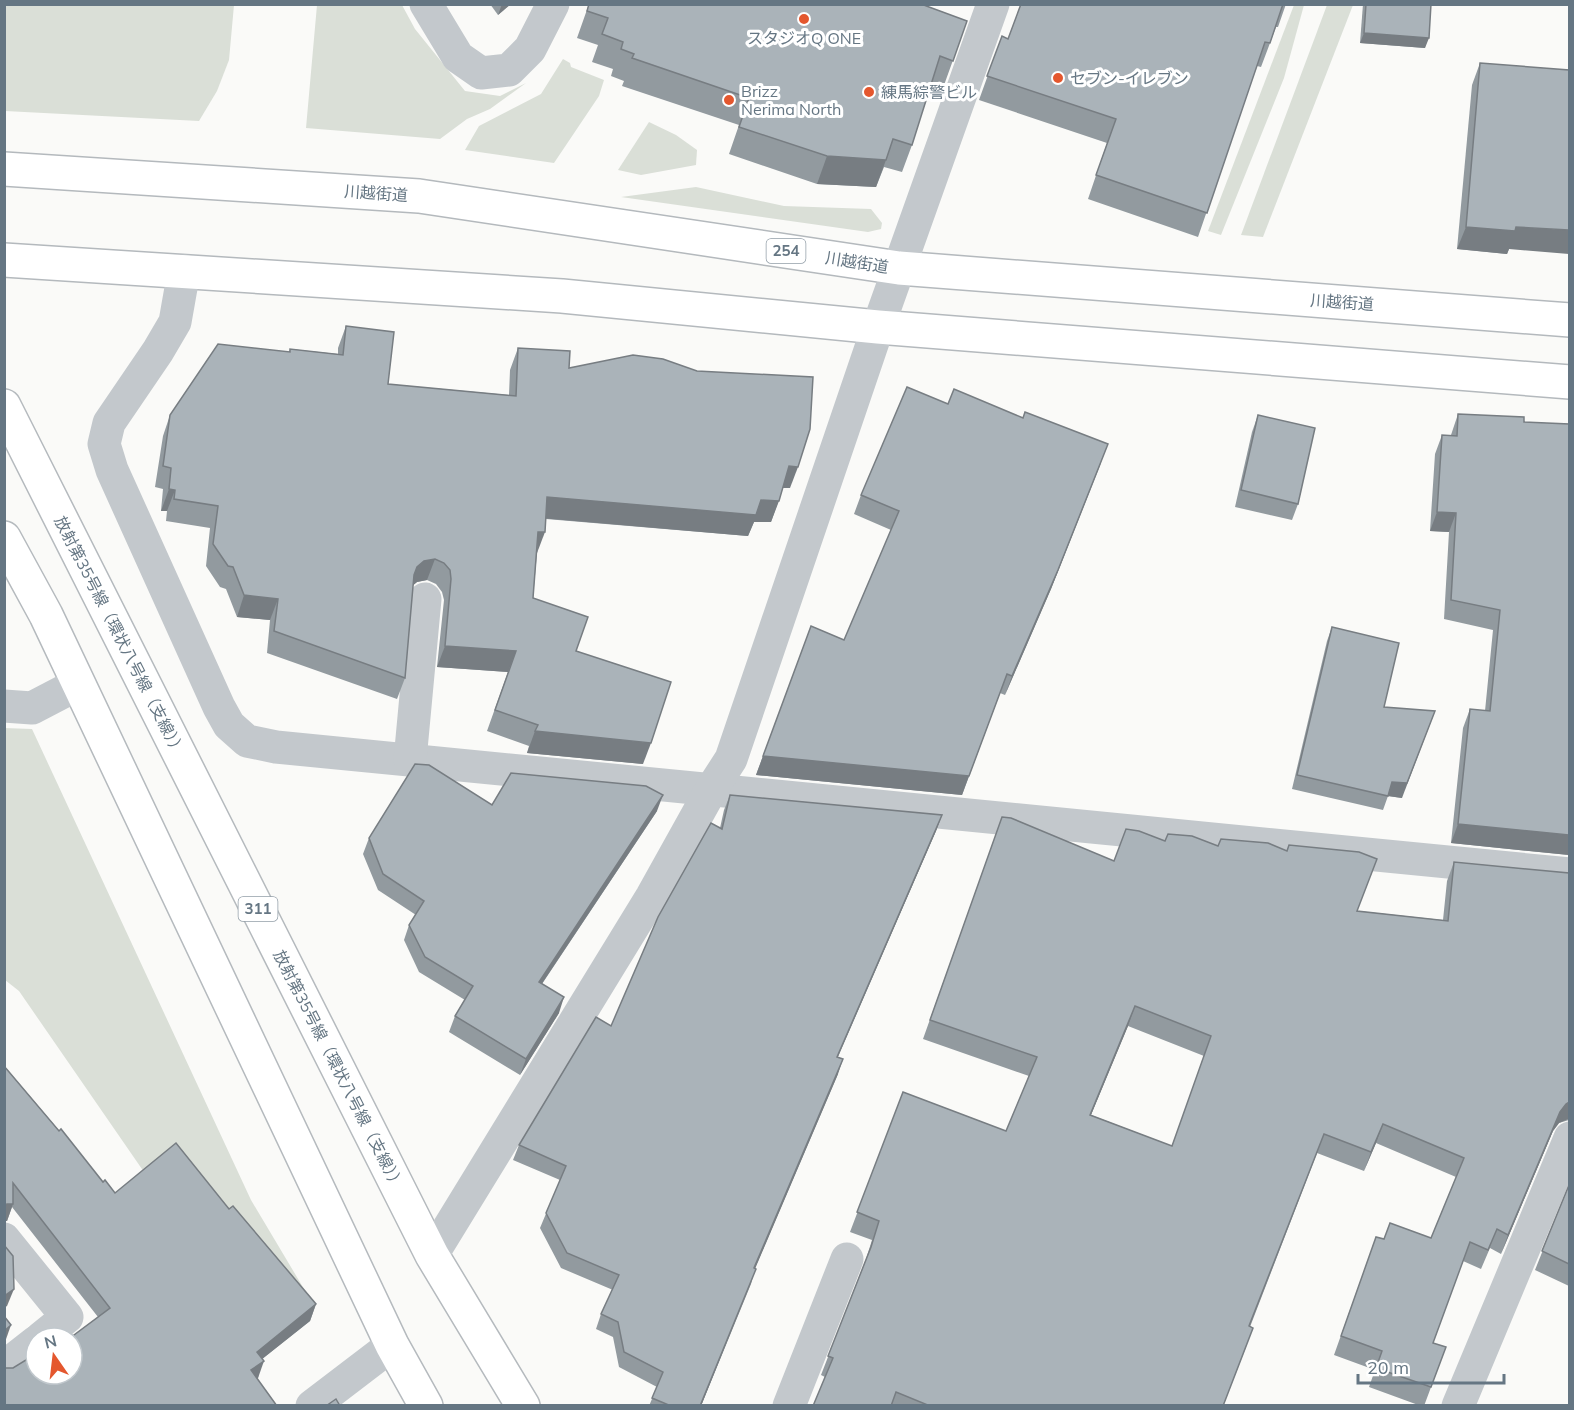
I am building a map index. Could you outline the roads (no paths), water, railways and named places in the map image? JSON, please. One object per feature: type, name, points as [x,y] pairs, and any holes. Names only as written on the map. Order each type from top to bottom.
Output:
[{"type":"main road","name":"川越街道","points":[[4,170],[419,196],[899,268],[1569,320]]},
{"type":"main road","points":[[4,260],[562,296],[878,327],[1569,382]]},
{"type":"main road","name":"放射第35号線（環状八号線（支線））","points":[[4,406],[432,1255],[523,1406]]},
{"type":"main road","points":[[4,538],[46,615],[392,1345],[426,1406]]},
{"type":"street","points":[[426,4],[458,57],[481,73],[509,70],[530,49],[553,4]]},
{"type":"street","points":[[432,1255],[652,896],[730,759],[878,327],[993,4]]},
{"type":"street","points":[[184,271],[175,322],[109,423],[104,444],[112,470],[219,706],[229,725],[247,741],[276,747],[1569,874]]},
{"type":"street","points":[[410,760],[425,599]]},
{"type":"street","points":[[4,705],[32,708],[78,684]]},
{"type":"street","points":[[1458,1406],[1569,1138]]},
{"type":"street","points":[[4,1239],[67,1317],[56,1326]]},
{"type":"street","points":[[789,1406],[847,1259]]},
{"type":"street","points":[[312,1406],[392,1345]]},
{"type":"street","points":[[4,1367],[24,1351]]},
{"type":"place","name":"スタジオQ ONE","points":[[804,19]]},
{"type":"place","name":"セブン-イレブン","points":[[1058,78]]},
{"type":"place","name":"練馬綜警ビル","points":[[869,92]]},
{"type":"place","name":"Brizz Nerima North","points":[[729,100]]}]
